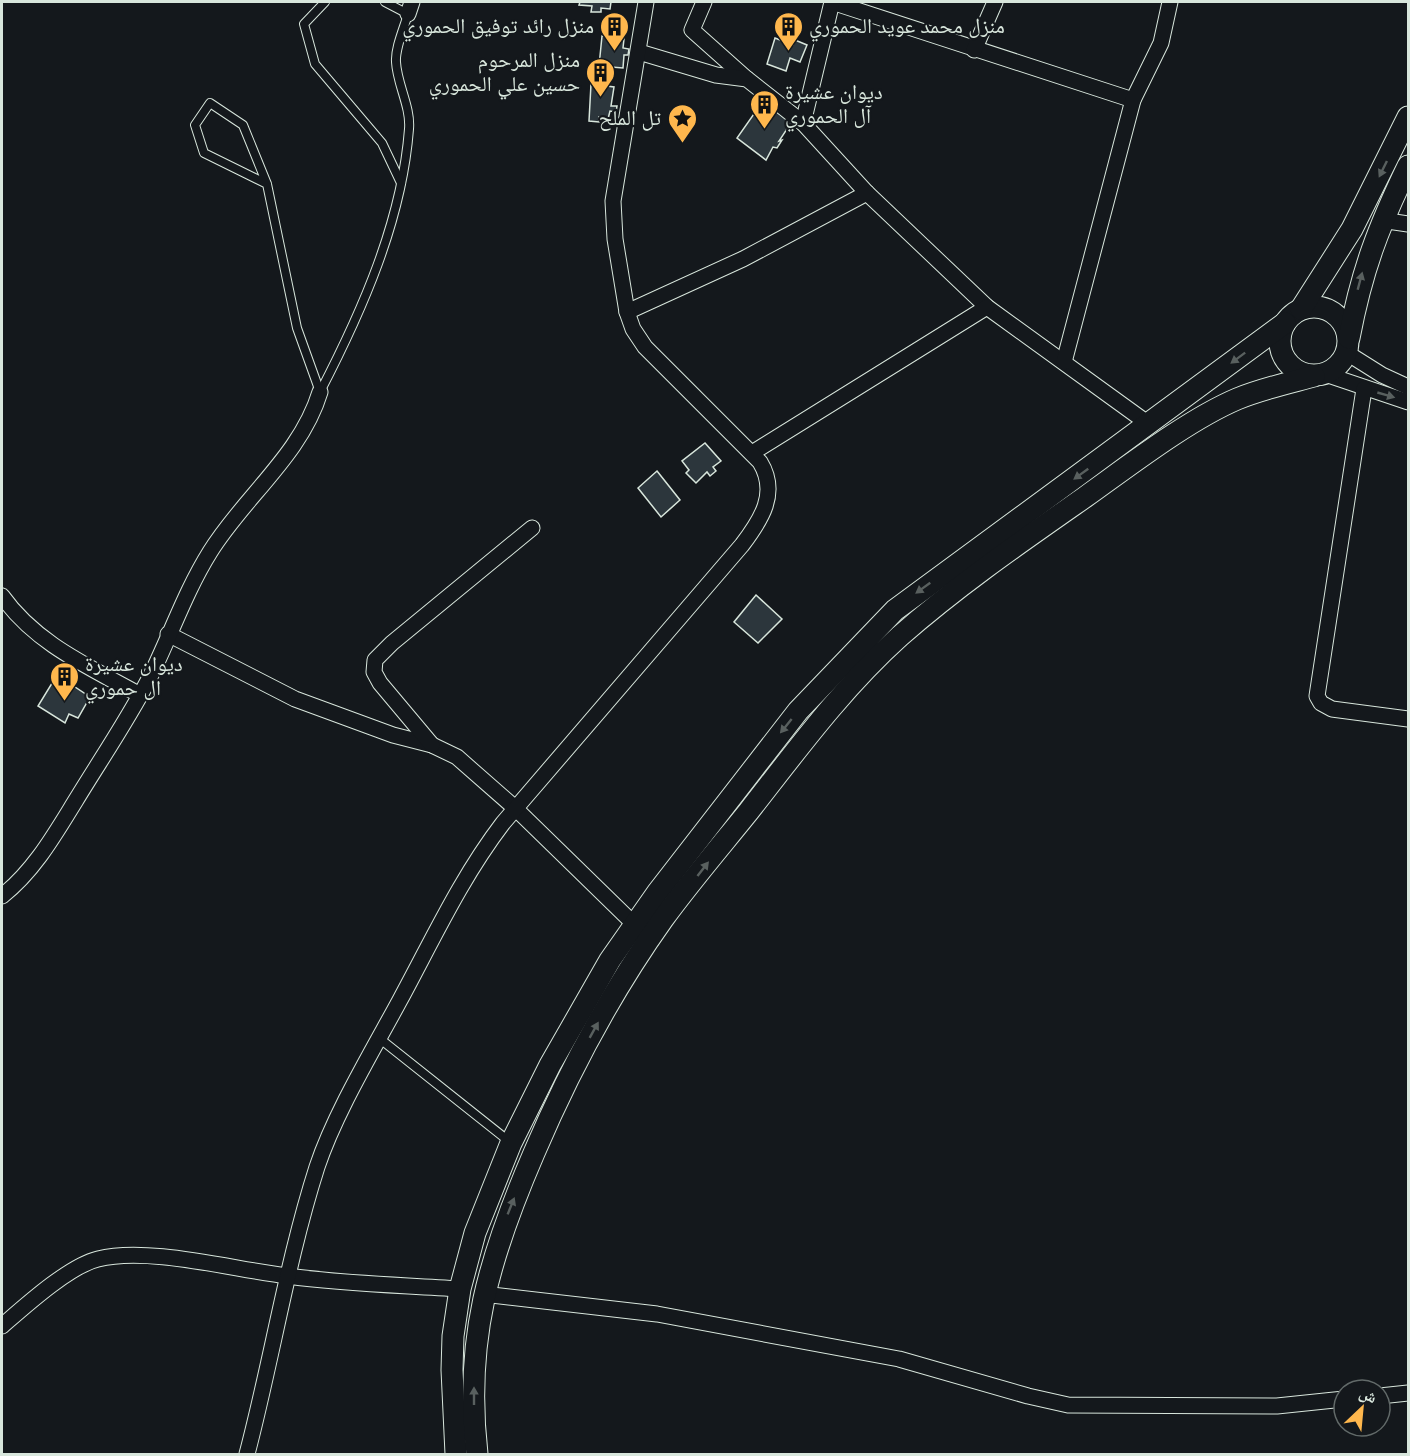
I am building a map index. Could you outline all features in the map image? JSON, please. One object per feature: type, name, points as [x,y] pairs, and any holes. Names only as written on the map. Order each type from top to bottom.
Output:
[{"type":"main road","points":[[1319,375],[1294,369],[1282,353],[1280,343],[1293,316],[1352,229],[1408,117]]},
{"type":"main road","points":[[477,1455],[473,1398],[474,1358],[483,1294],[509,1210],[561,1090],[605,1010],[665,917],[849,687],[898,638],[979,572],[1140,458],[1229,403],[1319,375],[1342,362],[1348,346],[1359,285],[1381,220],[1408,166]]},
{"type":"main road","points":[[456,1455],[452,1370],[460,1289],[475,1233],[512,1143],[550,1065],[634,924],[798,711],[874,630],[918,592],[1150,425],[1293,316],[1319,307],[1328,310],[1343,321],[1348,346]]},
{"type":"street","points":[[247,1455],[288,1276],[318,1164],[379,1038],[473,864],[515,808],[622,686],[755,527],[768,496],[765,470],[752,453],[645,346],[633,329],[627,312],[615,239],[613,201],[646,2]]},
{"type":"street","points":[[704,2],[692,30],[747,79],[803,123],[867,193],[987,308],[1150,425]]},
{"type":"street","points":[[803,123],[832,2],[1133,100]]},
{"type":"street","points":[[974,50],[995,2]]},
{"type":"street","points":[[1064,362],[1133,100],[1161,43],[1170,2]]},
{"type":"street","points":[[639,52],[716,75],[747,79]]},
{"type":"street","points":[[627,312],[744,259],[867,193]]},
{"type":"street","points":[[1381,220],[1408,224]]},
{"type":"street","points":[[752,453],[987,308]]},
{"type":"street","points":[[1348,346],[1382,375],[1408,387]]},
{"type":"street","points":[[1319,375],[1408,402]]},
{"type":"street","points":[[1364,389],[1317,696],[1321,704],[1332,709],[1408,719]]},
{"type":"street","points":[[2,896],[31,866],[52,839],[119,733],[140,695],[191,582],[232,517],[296,444],[314,413],[320,392]]},
{"type":"street","points":[[432,745],[380,683],[374,672],[375,660],[392,643],[532,528]]},
{"type":"street","points":[[2,596],[37,634],[54,647],[140,695]]},
{"type":"street","points":[[168,634],[295,699],[393,735],[432,745],[457,757],[515,808],[634,924]]},
{"type":"street","points":[[2,1326],[69,1274],[100,1258],[141,1256],[288,1276],[460,1289]]},
{"type":"street","points":[[483,1294],[608,1306],[853,1350],[928,1365],[1028,1396],[1068,1405],[1283,1406],[1332,1400]]},
{"type":"street","points":[[1392,1395],[1408,1394]]},
{"type":"lane","points":[[325,2],[304,24],[315,64],[382,142],[401,184]]},
{"type":"lane","points":[[320,392],[352,329],[376,267],[401,184],[410,126],[395,61],[410,8],[385,2]]},
{"type":"lane","points":[[267,184],[204,153],[195,125],[210,104],[243,125],[267,184],[297,328],[320,392]]},
{"type":"lane","points":[[379,1038],[512,1143]]},
{"type":"building","points":[[580,2],[611,2],[610,9],[601,8],[601,12],[591,12],[592,6],[579,5]]},
{"type":"building","name":"منزل رائد توفيق الحموري","points":[[602,36],[624,39],[623,48],[629,49],[628,55],[624,55],[623,68],[599,66]]},
{"type":"building","name":"منزل محمد عويد الحموري","points":[[775,38],[793,45],[795,40],[807,45],[800,62],[790,58],[786,71],[767,64]]},
{"type":"building","name":"منزل المرحوم حسين علي الحموري","points":[[591,84],[614,87],[611,106],[617,106],[616,112],[610,111],[608,119],[599,117],[599,122],[589,121]]},
{"type":"building","name":"ديوان عشيرة آل الحموري","points":[[763,101],[791,123],[777,148],[773,147],[766,160],[737,138]]},
{"type":"building","points":[[705,443],[721,461],[713,467],[716,471],[710,476],[707,472],[696,483],[686,473],[689,470],[682,461]]},
{"type":"building","points":[[657,471],[680,500],[661,517],[638,488]]},
{"type":"building","points":[[756,595],[782,619],[758,643],[734,622]]},
{"type":"building","name":"ديوان عشيرة ال حموري","points":[[57,675],[90,697],[78,718],[69,714],[65,723],[38,706]]},
{"type":"place","name":"منزل رائد توفيق الحموري","points":[[615,52]]},
{"type":"place","name":"منزل محمد عويد الحموري","points":[[788,52]]},
{"type":"place","name":"منزل المرحوم حسين علي الحموري","points":[[601,98]]},
{"type":"place","name":"ديوان عشيرة آل الحموري","points":[[764,130]]},
{"type":"place","name":"تل الملح","points":[[682,144]]},
{"type":"place","name":"ديوان عشيرة ال حموري","points":[[64,702]]}]
